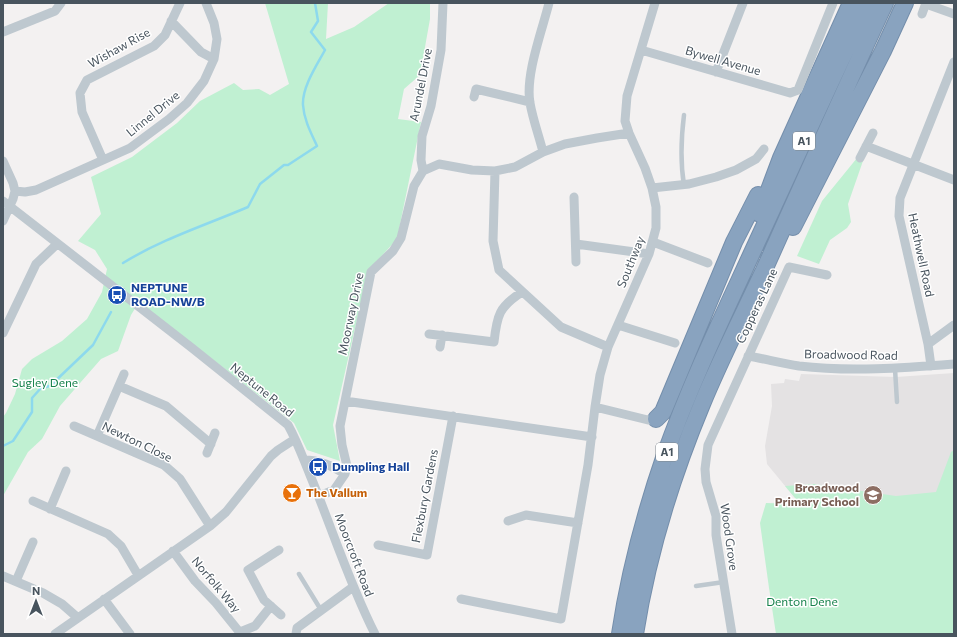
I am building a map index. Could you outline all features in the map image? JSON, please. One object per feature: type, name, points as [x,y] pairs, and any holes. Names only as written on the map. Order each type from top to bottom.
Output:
[{"type":"highway","points":[[741,279],[750,238],[781,158],[851,3]]},
{"type":"highway","name":"A1","points":[[620,634],[635,557],[665,456],[702,365],[868,3]]},
{"type":"highway","name":"A1","points":[[636,634],[652,555],[680,461],[716,372],[885,3]]},
{"type":"highway","points":[[765,267],[790,233],[804,207],[883,51],[905,3]]},
{"type":"highway","points":[[656,419],[663,412],[734,242],[758,196],[781,158]]},
{"type":"street","points":[[3,32],[62,3]]},
{"type":"street","name":"Wishaw Rise","points":[[103,160],[82,112],[80,93],[87,80],[154,46],[165,35],[170,21],[180,3]]},
{"type":"street","name":"Linnel Drive","points":[[15,191],[25,192],[36,190],[130,148],[174,115],[187,103],[204,81],[214,59],[217,39],[214,23],[206,3]]},
{"type":"street","name":"Arundel Drive","points":[[423,171],[421,160],[422,136],[431,106],[441,50],[443,3]]},
{"type":"street","points":[[543,152],[530,102],[530,82],[536,51],[549,3]]},
{"type":"street","name":"Southway","points":[[461,599],[561,618],[592,437],[600,375],[608,347],[649,254],[656,228],[656,207],[652,188],[625,121],[627,96],[655,3]]},
{"type":"street","points":[[716,72],[743,3]]},
{"type":"street","name":"Bywell Avenue","points":[[641,50],[790,93],[798,90],[833,3]]},
{"type":"street","points":[[922,14],[926,3],[954,14]]},
{"type":"street","points":[[170,21],[201,52],[214,59]]},
{"type":"street","name":"Heathwell Road","points":[[931,366],[928,344],[899,216],[900,198],[954,62]]},
{"type":"street","points":[[474,97],[476,89],[530,102]]},
{"type":"street","points":[[423,171],[439,164],[472,170],[495,171],[515,167],[543,152],[565,144],[629,133]]},
{"type":"street","points":[[860,158],[873,133]]},
{"type":"street","points":[[866,146],[954,180]]},
{"type":"street","points":[[652,188],[716,178],[736,170],[756,159],[764,149]]},
{"type":"street","points":[[3,221],[6,204],[15,191],[13,183],[4,165]]},
{"type":"street","name":"Moorway Drive","points":[[345,474],[347,466],[342,445],[340,426],[371,272],[393,251],[402,238],[414,186],[423,171]]},
{"type":"street","points":[[495,171],[493,241],[499,270],[561,327],[608,347]]},
{"type":"street","points":[[574,197],[576,262]]},
{"type":"street","name":"Neptune Road","points":[[6,204],[283,420],[288,425],[295,439]]},
{"type":"street","points":[[652,242],[708,263]]},
{"type":"street","points":[[3,333],[36,264],[57,244]]},
{"type":"street","points":[[576,244],[649,254]]},
{"type":"street","name":"Copperas Lane","points":[[748,356],[789,267],[828,275]]},
{"type":"street","points":[[429,334],[494,342],[496,320],[500,312],[511,299],[522,292]]},
{"type":"street","points":[[618,325],[675,343]]},
{"type":"street","points":[[928,344],[954,325]]},
{"type":"street","points":[[440,347],[442,335]]},
{"type":"street","name":"Broadwood Road","points":[[748,356],[800,366],[831,368],[895,369],[954,364]]},
{"type":"street","name":"Wood Grove","points":[[732,634],[716,535],[716,516],[706,482],[706,457],[708,445],[748,356]]},
{"type":"street","points":[[97,436],[124,374]]},
{"type":"street","points":[[119,386],[166,406],[211,444]]},
{"type":"street","points":[[345,401],[592,437]]},
{"type":"street","points":[[595,407],[648,420],[656,419]]},
{"type":"street","name":"Flexbury Gardens","points":[[378,545],[426,555],[453,416]]},
{"type":"street","name":"Newton Close","points":[[74,426],[164,466],[180,479],[210,526]]},
{"type":"street","points":[[207,454],[215,433]]},
{"type":"street","points":[[55,634],[210,526],[226,512],[271,456],[295,439]]},
{"type":"street","name":"Moorcroft Road","points":[[295,439],[319,496],[353,587],[375,634]]},
{"type":"street","points":[[304,460],[316,460],[332,466],[345,474],[342,481],[334,490],[319,496]]},
{"type":"street","points":[[50,509],[66,471]]},
{"type":"street","points":[[33,501],[108,534],[121,546],[138,575]]},
{"type":"street","points":[[508,521],[526,515],[578,523]]},
{"type":"street","points":[[16,581],[33,542]]},
{"type":"street","points":[[279,550],[248,570],[264,600],[281,615]]},
{"type":"street","name":"Norfolk Way","points":[[173,551],[195,581],[216,603],[240,633]]},
{"type":"street","points":[[3,576],[43,593],[62,604],[78,618]]},
{"type":"street","points":[[296,634],[296,628],[353,587]]},
{"type":"street","points":[[104,599],[130,634]]},
{"type":"street","points":[[240,633],[255,626],[271,606]]},
{"type":"lane","points":[[684,115],[681,139],[681,158],[684,184]]},
{"type":"lane","points":[[895,369],[897,402]]},
{"type":"lane","points":[[299,574],[321,610]]},
{"type":"lane","points":[[696,586],[724,582]]},
{"type":"shaded area","name":"Broadwood Primary School","points":[[954,373],[954,512],[800,504],[767,464],[765,446],[772,406],[771,384],[784,383],[785,379],[799,381],[801,374],[896,377]]},
{"type":"green space","name":"Sugley Dene","points":[[265,3],[328,3],[326,39],[354,27],[389,3],[430,3],[430,19],[420,75],[404,89],[398,119],[421,122],[397,239],[368,271],[333,425],[340,461],[307,450],[294,423],[139,302],[131,315],[118,351],[101,359],[60,406],[42,439],[28,452],[3,496],[3,417],[15,394],[22,369],[32,359],[62,341],[87,319],[102,292],[107,269],[95,250],[78,241],[101,214],[91,177],[132,157],[177,123],[200,101],[234,83],[243,90],[259,89],[270,95],[289,84]]},
{"type":"green space","points":[[857,158],[864,158],[848,204],[851,222],[847,228],[830,240],[819,264],[797,256],[822,201]]},
{"type":"green space","name":"Denton Dene","points":[[954,450],[954,634],[776,634],[760,523],[766,503],[800,504],[785,486],[814,484],[896,496],[936,492],[951,452]]},
{"type":"waterway","points":[[123,263],[169,239],[248,207],[260,184],[284,165],[288,165],[317,146],[306,121],[303,105],[303,98],[307,84],[325,50],[311,32],[318,21],[315,3]]},
{"type":"waterway","points":[[3,446],[13,441],[32,412],[32,398],[41,388],[50,386],[93,345],[111,312]]},
{"type":"place","name":"NEPTUNE ROAD-NW/B","points":[[117,295]]},
{"type":"place","name":"Dumpling Hall","points":[[318,467]]},
{"type":"place","name":"The Vallum","points":[[292,493]]},
{"type":"place","name":"Broadwood Primary School","points":[[873,495]]}]
